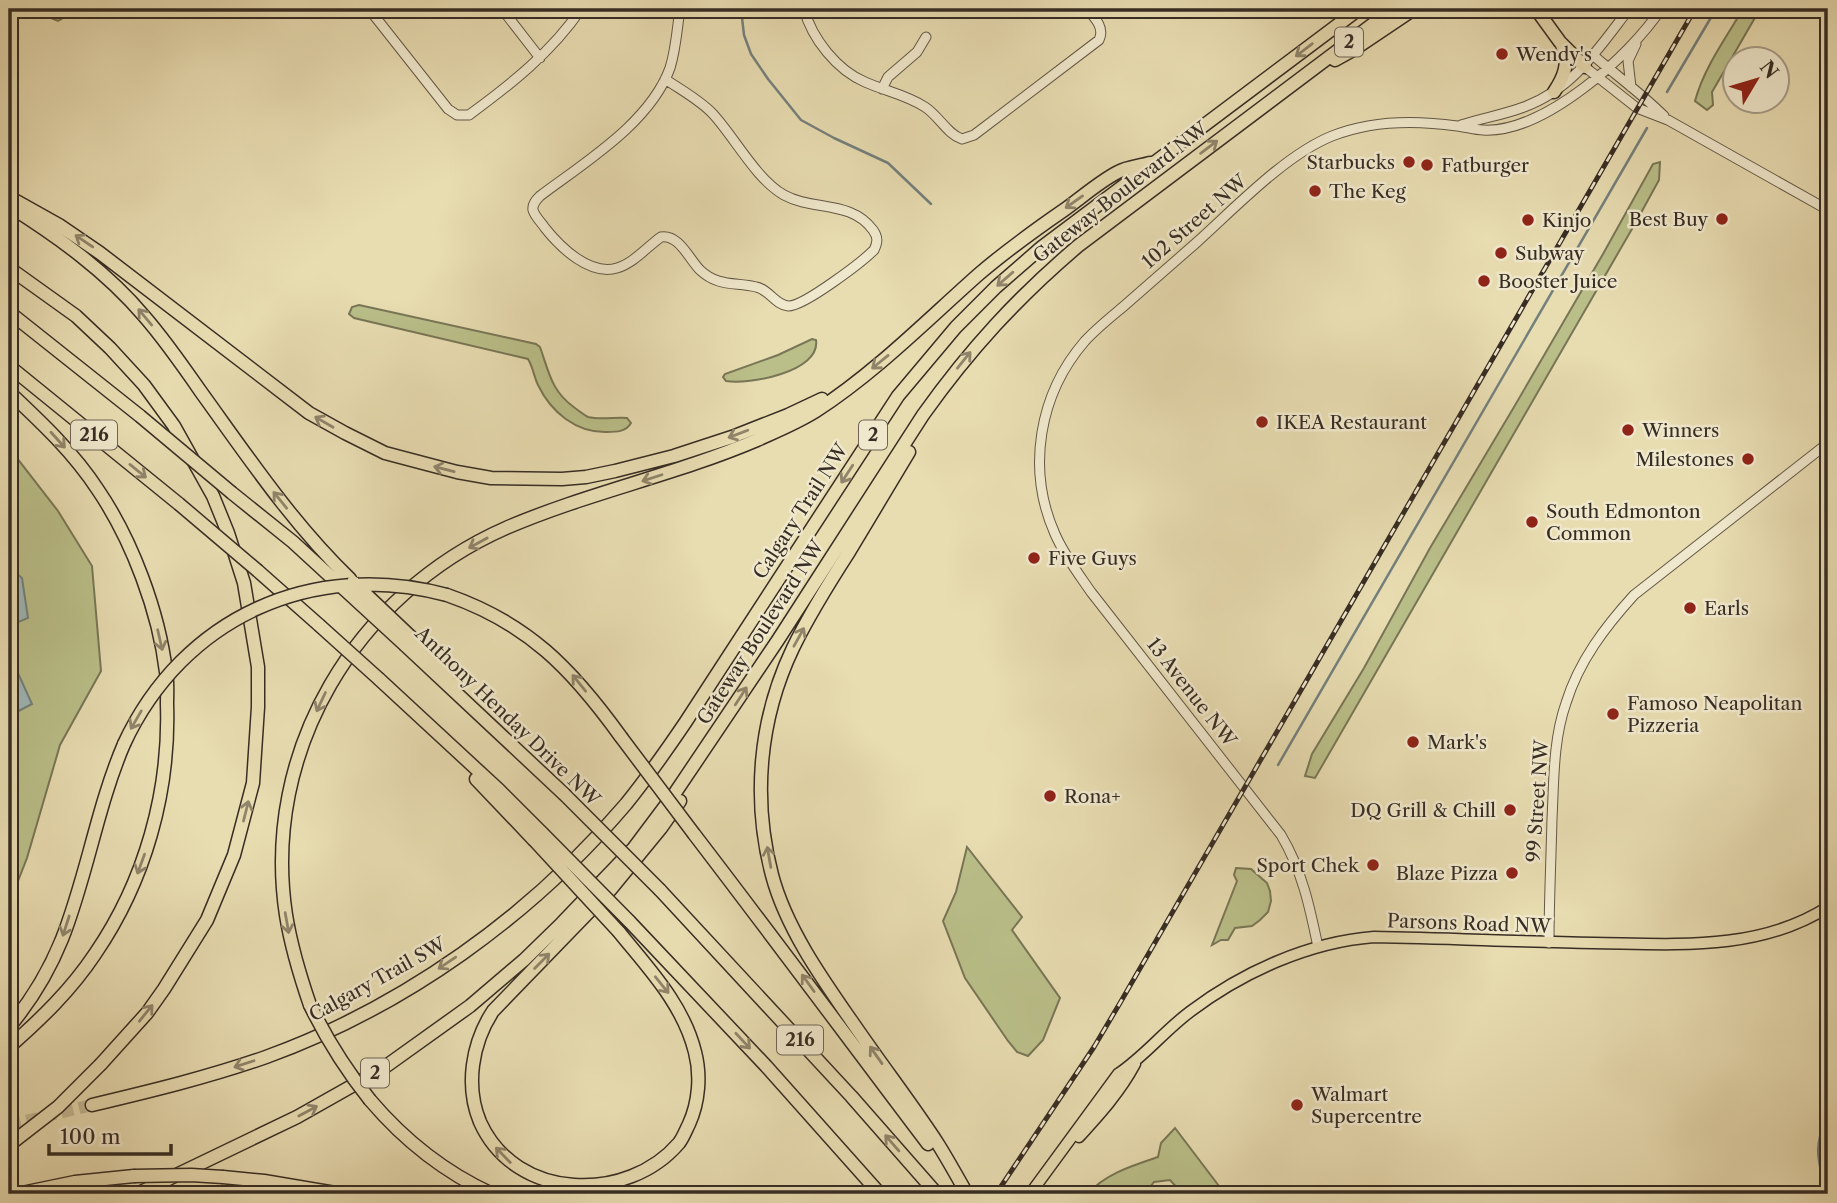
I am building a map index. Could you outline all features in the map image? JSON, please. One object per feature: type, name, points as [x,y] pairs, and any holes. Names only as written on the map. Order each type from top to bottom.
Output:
[{"type":"highway","name":"Calgary Trail NW","points":[[656,765],[898,396],[956,327],[1042,247],[1359,9]]},
{"type":"highway","name":"Gateway Boulevard NW","points":[[137,1194],[327,1101],[392,1062],[496,984],[562,923],[633,849],[676,793],[923,415],[978,343],[1039,279],[1089,238],[1393,9]]},
{"type":"highway","points":[[1304,76],[1353,50],[1414,9]]},
{"type":"highway","points":[[1535,9],[1560,42],[1585,67]]},
{"type":"highway","points":[[1554,92],[1562,81],[1566,65],[1560,42]]},
{"type":"highway","points":[[492,1194],[447,1169],[417,1147],[387,1119],[335,1052],[310,1005],[285,912],[282,858],[287,802],[302,746],[327,688],[356,644],[390,606],[451,558],[503,530],[540,515],[723,455],[786,428],[846,389],[1038,227],[1120,170],[1156,162]]},
{"type":"highway","points":[[9,197],[59,225],[121,268],[309,413],[385,453],[457,472],[491,478],[562,479],[615,471],[732,437],[846,389]]},
{"type":"highway","points":[[9,206],[84,258],[113,283],[144,316],[264,480],[346,583]]},
{"type":"highway","points":[[9,268],[76,316],[110,348],[144,385],[174,426],[214,496],[228,533],[244,583],[258,667],[253,783],[230,865],[207,920],[147,1013],[58,1107],[9,1145]]},
{"type":"highway","name":"Anthony Henday Drive NW","points":[[9,312],[346,583],[408,641],[660,890],[851,1096],[937,1194]]},
{"type":"highway","name":"216","points":[[9,366],[258,571],[415,711],[463,766],[629,921],[726,1023],[880,1194]]},
{"type":"highway","points":[[9,392],[73,457],[98,489],[116,519],[148,594],[161,644],[167,673],[168,727],[165,766],[156,815],[141,866],[121,910],[95,954],[65,994],[9,1047]]},
{"type":"highway","points":[[923,415],[913,444],[810,617],[778,683],[767,720],[762,760],[761,816],[772,875],[801,943],[847,1015],[938,1144],[967,1194]]},
{"type":"highway","points":[[9,1027],[41,982],[62,940],[112,774],[124,744],[148,700],[180,662],[214,633],[236,619],[258,607],[297,594],[351,584],[398,585],[423,589],[472,603],[502,618],[547,650],[571,673],[967,1194]]},
{"type":"highway","points":[[538,837],[619,932],[672,998],[688,1028],[696,1054],[697,1100],[680,1142],[665,1161],[646,1175],[624,1186],[605,1191],[585,1193],[549,1186],[531,1179],[499,1153],[486,1135],[474,1108],[473,1064],[478,1041],[494,1011],[590,912],[661,828],[688,789],[725,720]]},
{"type":"highway","name":"Calgary Trail SW","points":[[92,1105],[197,1079],[267,1057],[337,1027],[416,984],[471,947],[525,905],[610,822],[656,765]]},
{"type":"highway","points":[[820,1126],[869,1194]]},
{"type":"highway","points":[[17,1194],[75,1182],[134,1176],[191,1175],[277,1183],[341,1194]]},
{"type":"main road","name":"Parsons Road NW","points":[[1030,1194],[1048,1170],[1107,1106],[1138,1061],[1167,1030],[1207,1000],[1267,966],[1318,947],[1345,940],[1374,937],[1549,943],[1696,944],[1737,941],[1801,921],[1828,907]]},
{"type":"street","points":[[369,9],[448,109],[460,116],[469,115],[540,58],[563,34],[581,9]]},
{"type":"street","points":[[502,9],[540,58]]},
{"type":"street","points":[[665,79],[710,111],[765,181],[778,191],[796,200],[838,207],[864,221],[873,231],[877,243],[870,254],[824,288],[799,303],[787,306],[758,287],[733,285],[708,276],[669,236],[661,237],[620,267],[609,269],[592,265],[570,253],[556,241],[535,214],[533,206],[540,196],[634,122],[648,106],[665,79],[672,60],[680,9]]},
{"type":"street","points":[[804,9],[819,40],[840,65],[855,77],[922,105],[954,135],[962,139],[974,135],[1091,47],[1101,35],[1098,22],[1087,9]]},
{"type":"street","name":"102 Street NW","points":[[1459,126],[1524,107],[1554,92],[1585,67],[1629,9]]},
{"type":"street","name":"102 Street NW","points":[[1039,458],[1042,430],[1052,397],[1060,377],[1086,340],[1294,158],[1332,136],[1372,125],[1402,122],[1484,130],[1525,122],[1554,108],[1607,68],[1661,9]]},
{"type":"street","points":[[1631,87],[1628,61],[1639,36]]},
{"type":"street","points":[[882,89],[888,77],[917,52],[926,37]]},
{"type":"street","points":[[1594,56],[1644,96],[1668,120]]},
{"type":"street","points":[[1585,67],[1637,108],[1668,120],[1828,210]]},
{"type":"street","name":"99 Street NW","points":[[1549,943],[1553,781],[1558,736],[1565,703],[1589,651],[1608,623],[1634,595],[1828,443]]},
{"type":"street","name":"13 Avenue NW","points":[[1039,458],[1043,497],[1064,553],[1281,835],[1300,874],[1318,947]]},
{"type":"green space","points":[[10,9],[79,9],[58,21],[39,13],[28,14]]},
{"type":"green space","points":[[1743,9],[1760,9],[1739,46],[1722,46],[1722,75],[1712,92],[1713,105],[1707,110],[1695,101],[1716,54]]},
{"type":"green space","points":[[1660,162],[1659,180],[1636,222],[1315,778],[1305,776],[1312,754],[1364,668],[1430,548],[1653,164]]},
{"type":"green space","points":[[359,305],[536,344],[540,347],[556,388],[567,402],[588,417],[627,418],[631,423],[624,430],[617,432],[596,431],[575,425],[557,412],[543,395],[528,359],[354,318],[349,314],[352,307]]},
{"type":"green space","points":[[812,339],[816,340],[814,351],[796,368],[750,381],[726,381],[723,377],[725,374],[778,355]]},
{"type":"green space","points":[[9,452],[13,453],[58,511],[92,566],[101,671],[60,745],[27,858],[9,904]]},
{"type":"green space","points":[[967,847],[1022,917],[1012,930],[1060,998],[1043,1040],[1028,1056],[1017,1052],[1008,1041],[965,978],[943,921],[956,892]]},
{"type":"green space","points":[[1236,868],[1251,869],[1267,883],[1271,901],[1268,912],[1252,926],[1235,928],[1228,940],[1212,945],[1237,881],[1234,875]]},
{"type":"green space","points":[[1175,1128],[1225,1194],[1183,1194],[1170,1180],[1154,1182],[1145,1194],[1088,1194],[1111,1176],[1158,1157],[1161,1143]]},
{"type":"water","points":[[9,567],[22,578],[28,618],[9,626]]},
{"type":"water","points":[[17,671],[32,704],[9,716],[9,674]]},
{"type":"water","points":[[1828,1111],[1828,1194],[1823,1194],[1818,1144]]},
{"type":"waterway","points":[[741,9],[744,35],[751,54],[801,120],[888,163],[931,204]]},
{"type":"waterway","points":[[1667,92],[1716,9]]},
{"type":"waterway","points":[[1278,765],[1647,128]]},
{"type":"tunnel","points":[[9,1125],[92,1105]]},
{"type":"railway","points":[[996,1194],[1094,1047],[1120,1003],[1695,9]]},
{"type":"place","name":"Wendy's","points":[[1502,54]]},
{"type":"place","name":"Starbucks","points":[[1409,162]]},
{"type":"place","name":"Fatburger","points":[[1427,165]]},
{"type":"place","name":"The Keg","points":[[1315,191]]},
{"type":"place","name":"Best Buy","points":[[1722,219]]},
{"type":"place","name":"Kinjo","points":[[1528,220]]},
{"type":"place","name":"Subway","points":[[1501,253]]},
{"type":"place","name":"Booster Juice","points":[[1484,281]]},
{"type":"place","name":"IKEA Restaurant","points":[[1262,422]]},
{"type":"place","name":"Winners","points":[[1628,430]]},
{"type":"place","name":"Milestones","points":[[1748,459]]},
{"type":"place","name":"South Edmonton Common","points":[[1532,522]]},
{"type":"place","name":"Five Guys","points":[[1034,558]]},
{"type":"place","name":"Earls","points":[[1690,608]]},
{"type":"place","name":"Famoso Neapolitan Pizzeria","points":[[1613,714]]},
{"type":"place","name":"Mark's","points":[[1413,742]]},
{"type":"place","name":"Rona+","points":[[1050,796]]},
{"type":"place","name":"DQ Grill & Chill","points":[[1510,810]]},
{"type":"place","name":"Sport Chek","points":[[1373,865]]},
{"type":"place","name":"Blaze Pizza","points":[[1512,873]]},
{"type":"place","name":"Walmart Supercentre","points":[[1297,1105]]}]
